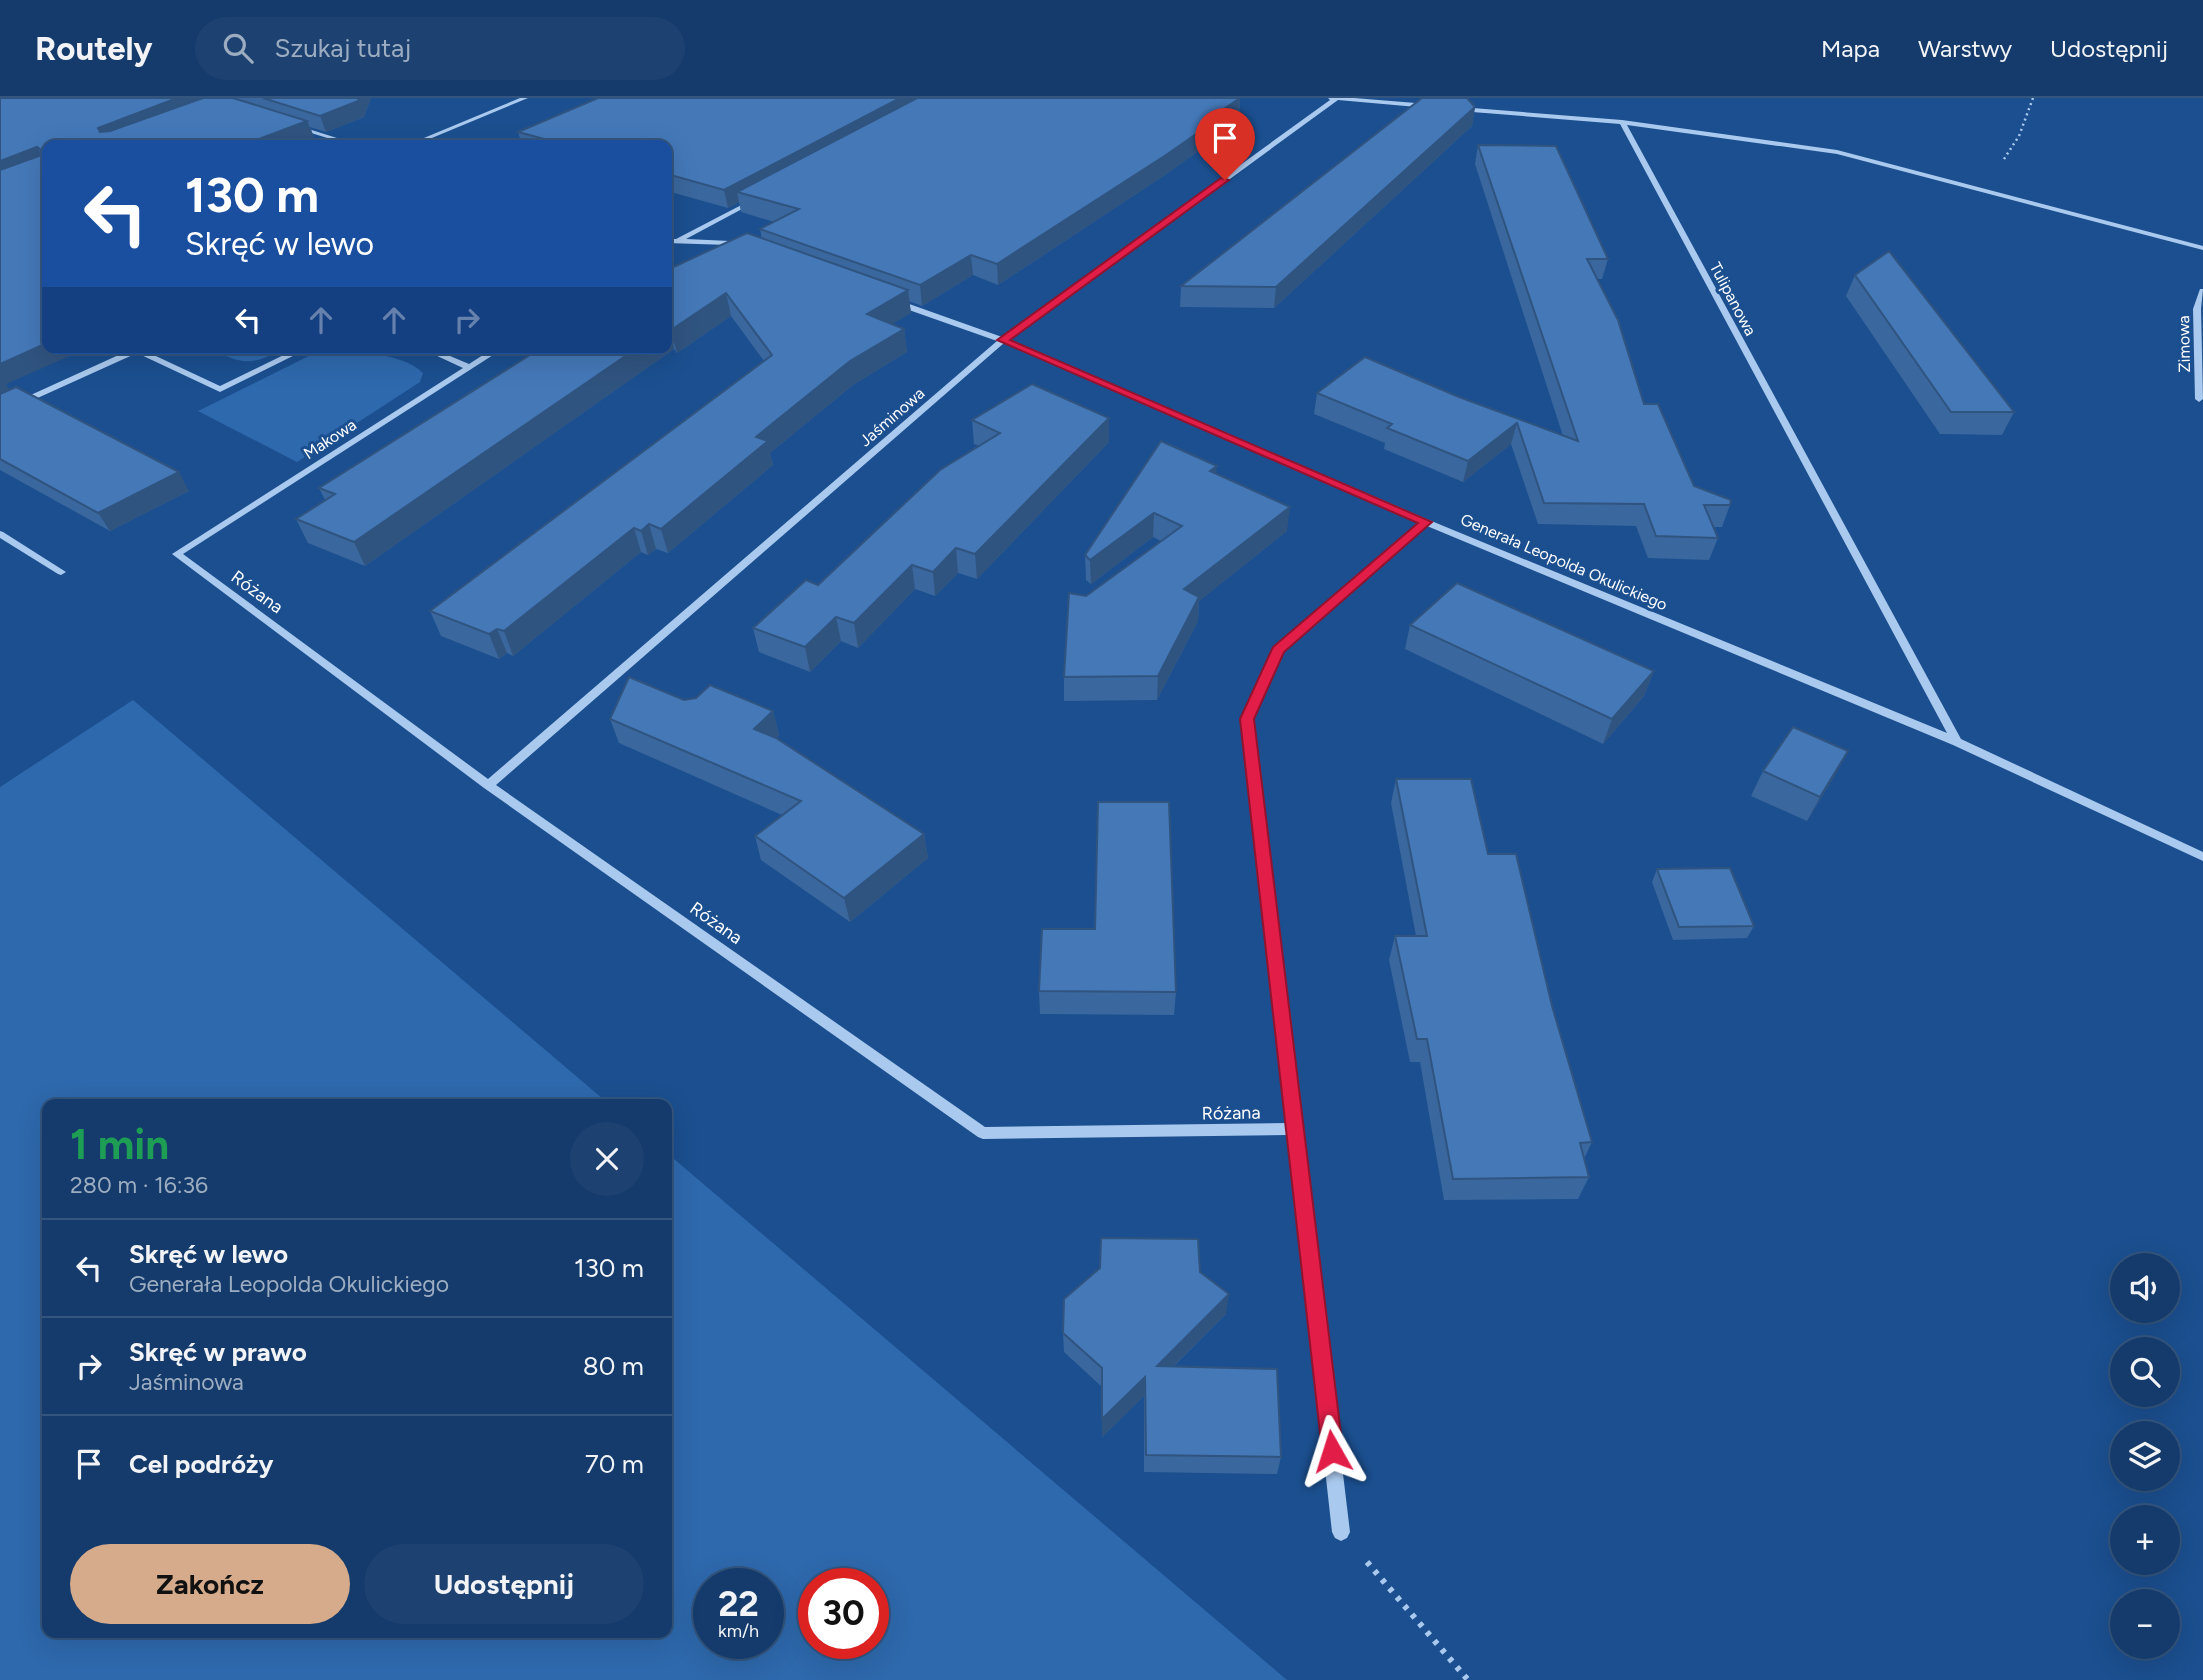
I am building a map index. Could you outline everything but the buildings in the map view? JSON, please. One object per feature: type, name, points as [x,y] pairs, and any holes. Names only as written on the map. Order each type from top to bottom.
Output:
[{"type":"street","points":[[422,140],[525,98]]},
{"type":"street","points":[[1334,98],[1622,122],[1837,152],[2203,248]]},
{"type":"street","name":"Jaśminowa","points":[[488,785],[1003,340],[1334,98]]},
{"type":"street","name":"Tulipanowa","points":[[1622,122],[1957,742]]},
{"type":"street","points":[[290,125],[340,140]]},
{"type":"street","points":[[672,245],[764,195]]},
{"type":"street","points":[[672,241],[730,243],[756,252]]},
{"type":"street","name":"Zimowa","points":[[2199,399],[2197,309],[2203,291]]},
{"type":"street","name":"Generała Leopolda Okulickiego","points":[[886,299],[1003,340],[1426,522],[1957,742],[2203,857]]},
{"type":"street","points":[[0,412],[128,354]]},
{"type":"street","points":[[149,354],[220,389],[293,354]]},
{"type":"street","points":[[438,354],[468,367]]},
{"type":"street","name":"Makowa","points":[[177,555],[490,354]]},
{"type":"street","points":[[1341,1532],[1297,1129],[1247,719],[1278,650],[1426,522]]},
{"type":"street","points":[[0,534],[61,572]]},
{"type":"street","name":"Różana","points":[[177,555],[488,785],[983,1133],[1297,1129]]},
{"type":"path","points":[[1984,189],[2019,136],[2033,98]]},
{"type":"path","points":[[1341,1532],[1468,1680]]},
{"type":"shaded area","points":[[222,354],[272,354],[253,361]]},
{"type":"shaded area","points":[[313,354],[387,356],[413,365],[423,373],[420,382],[297,462],[198,411]]},
{"type":"shaded area","points":[[133,700],[603,1099],[42,1099],[42,1638],[672,1638],[672,1157],[1287,1680],[0,1680],[0,787]]},
{"type":"route","points":[[1225,180],[1003,340],[1426,522],[1278,650],[1247,719],[1297,1129],[1332,1451]]}]
